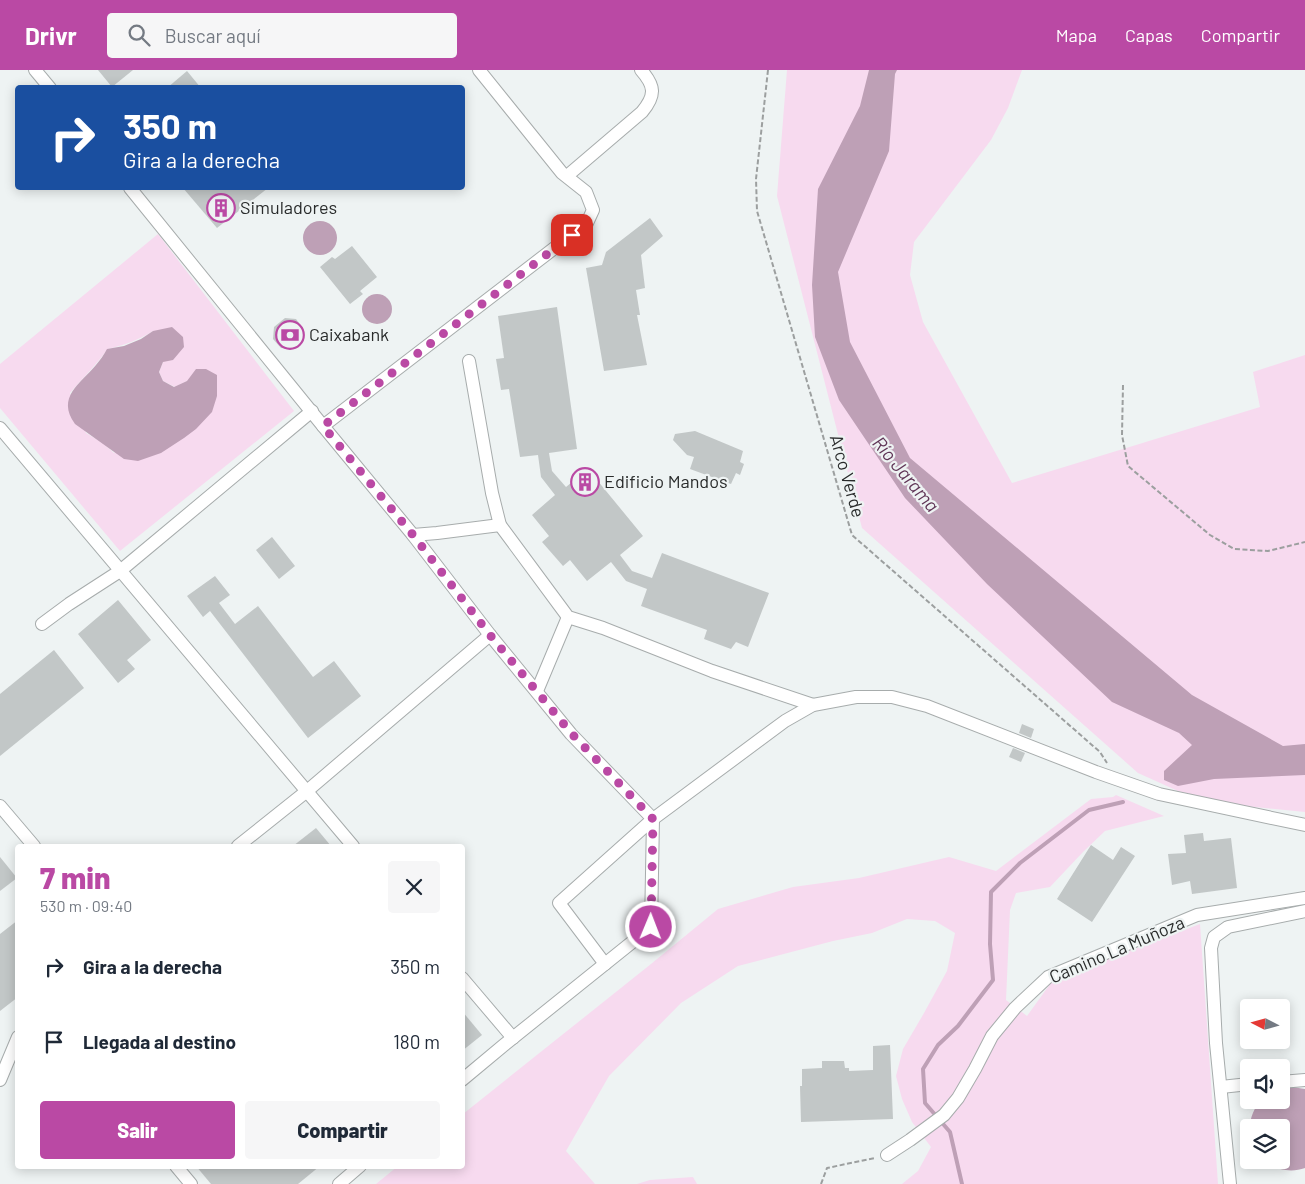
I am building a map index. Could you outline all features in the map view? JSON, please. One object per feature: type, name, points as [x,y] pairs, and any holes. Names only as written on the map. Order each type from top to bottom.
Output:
[{"type":"lane","points":[[36,70],[48,85]]},
{"type":"lane","points":[[323,426],[587,223],[593,210],[586,192],[562,173],[479,70]]},
{"type":"lane","points":[[566,176],[649,104],[652,91],[649,80],[641,70]]},
{"type":"lane","points":[[132,190],[413,535],[490,635],[572,734],[653,819],[651,927],[465,1077]]},
{"type":"lane","points":[[469,361],[492,493],[500,525],[568,617],[603,628],[721,674],[813,705]]},
{"type":"lane","points":[[42,624],[120,571],[312,411]]},
{"type":"lane","points":[[0,428],[351,844]]},
{"type":"lane","points":[[413,535],[500,525]]},
{"type":"lane","points":[[537,691],[568,617]]},
{"type":"lane","points":[[241,844],[307,791],[490,635]]},
{"type":"lane","points":[[604,964],[559,904],[653,819],[785,722],[813,705],[856,696],[892,697],[927,706],[1159,794],[1305,825]]},
{"type":"lane","points":[[0,806],[32,844]]},
{"type":"lane","name":"Camino La Muñoza","points":[[887,1155],[944,1115],[958,1098],[992,1036],[1015,1008],[1048,977],[1197,915],[1305,898]]},
{"type":"lane","points":[[1230,1184],[1216,1043],[1211,948],[1214,937],[1228,927],[1305,911]]},
{"type":"lane","points":[[465,982],[512,1038]]},
{"type":"lane","points":[[0,1080],[15,1044]]},
{"type":"lane","points":[[1290,1081],[1305,1080]]},
{"type":"lane","points":[[1221,1087],[1240,1085]]},
{"type":"lane","points":[[178,1169],[190,1184]]},
{"type":"lane","points":[[339,1184],[356,1169]]},
{"type":"path","name":"Arco Verde","points":[[768,70],[756,179],[757,211],[852,535],[1100,752],[1118,780]]},
{"type":"path","points":[[1123,385],[1122,435],[1128,466],[1210,535],[1234,548],[1268,551],[1305,542]]},
{"type":"path","points":[[821,1184],[827,1168],[887,1155]]},
{"type":"shaded area","points":[[787,70],[1022,70],[1008,108],[991,140],[914,242],[910,275],[923,322],[1012,483],[1260,407],[1253,372],[1305,355],[1305,812],[1235,805],[1178,791],[1138,773],[862,528],[777,196]]},
{"type":"shaded area","points":[[158,234],[294,411],[120,551],[0,408],[0,364]],"holes":[[[153,331],[163,362],[159,372],[163,381],[175,387],[187,381],[114,453],[103,443],[86,433],[70,393],[108,349],[131,342]]]},
{"type":"shaded area","points":[[1116,795],[1164,816],[1105,831],[1050,887],[1016,893],[1010,910],[1006,1000],[1027,1016],[1053,980],[1200,924],[1218,1184],[902,1184],[918,1171],[931,1147],[912,1122],[902,1099],[896,1076],[903,1049],[947,971],[955,933],[935,921],[907,919],[872,933],[833,941],[738,966],[681,1003],[609,1076],[566,1151],[595,1184],[376,1184],[394,1169],[465,1169],[465,1112],[718,909],[793,887],[859,878],[949,857],[996,871],[1091,799],[1113,797]]},
{"type":"shaded area","points":[[693,1177],[697,1184],[637,1184],[650,1180]]},
{"type":"water","name":"Río Jarama","points":[[869,70],[897,70],[895,74],[889,151],[838,272],[850,342],[910,458],[1192,695],[1283,746],[1305,744],[1305,775],[1214,779],[1178,786],[1164,780],[1164,771],[1192,745],[1179,733],[1112,702],[987,584],[905,498],[839,400],[815,337],[812,285],[818,189],[860,106]]},
{"type":"water","points":[[320,221],[332,226],[337,238],[332,250],[320,255],[308,250],[303,238],[308,226]]},
{"type":"water","points":[[377,294],[388,298],[392,309],[388,320],[377,324],[366,320],[362,309],[366,298]]},
{"type":"water","points":[[172,327],[183,337],[184,347],[173,360],[163,362],[159,372],[163,381],[174,387],[187,381],[196,369],[206,369],[217,375],[217,396],[212,412],[196,429],[161,453],[138,461],[124,459],[75,424],[68,406],[69,398],[77,385],[96,365],[107,349],[124,346],[141,339],[153,331]]},
{"type":"water","points":[[1290,1087],[1305,1089],[1305,1168],[1300,1170],[1284,1169],[1290,1169],[1290,1119],[1251,1119],[1255,1109],[1290,1109]]},
{"type":"building","points":[[98,70],[133,70],[114,85],[110,85]]},
{"type":"building","points":[[187,71],[199,85],[171,85]]},
{"type":"building","name":"Simuladores","points":[[185,190],[265,190],[217,228]]},
{"type":"building","points":[[650,218],[663,236],[641,255],[645,288],[636,290],[640,315],[637,315],[647,365],[604,371],[586,268],[602,265],[606,252]]},
{"type":"building","points":[[352,246],[377,277],[360,291],[363,294],[350,304],[320,267],[332,257],[335,259]]},
{"type":"building","name":"Edificio Mandos","points":[[557,307],[577,449],[549,453],[552,471],[566,487],[588,469],[643,536],[620,555],[632,571],[652,578],[662,553],[769,593],[748,647],[736,642],[731,649],[704,639],[707,630],[641,606],[647,589],[626,581],[611,562],[587,581],[570,560],[563,566],[542,542],[549,536],[532,515],[555,495],[541,477],[538,455],[520,457],[509,389],[501,390],[496,359],[504,358],[498,316]]},
{"type":"building","points":[[285,318],[296,319],[304,330],[303,341],[293,349],[281,348],[273,339],[274,327]]},
{"type":"building","points":[[695,431],[743,451],[740,462],[744,464],[740,475],[736,473],[731,484],[690,469],[694,457],[687,455],[673,440],[675,434]]},
{"type":"building","points":[[272,537],[295,566],[279,579],[256,550]]},
{"type":"building","points":[[215,576],[230,595],[219,603],[235,624],[258,606],[313,677],[334,661],[361,696],[308,738],[210,611],[203,617],[187,596]]},
{"type":"building","points":[[118,600],[151,640],[127,660],[135,669],[118,683],[78,634]]},
{"type":"building","points":[[54,650],[84,688],[0,756],[0,694]]},
{"type":"building","points":[[1022,724],[1034,729],[1031,738],[1019,733]]},
{"type":"building","points":[[1013,748],[1025,753],[1021,762],[1009,757]]},
{"type":"building","points":[[316,828],[329,844],[296,844]]},
{"type":"building","points":[[1203,833],[1204,841],[1231,838],[1237,888],[1192,894],[1190,881],[1172,885],[1168,854],[1186,853],[1184,835]]},
{"type":"building","points":[[1091,845],[1113,860],[1121,847],[1135,856],[1092,922],[1057,899]]},
{"type":"building","points":[[0,857],[15,876],[15,880],[0,891]]},
{"type":"building","points":[[15,922],[15,999],[0,1011],[0,934]]},
{"type":"building","points":[[465,1015],[482,1035],[465,1049]]},
{"type":"building","points":[[890,1045],[893,1119],[801,1122],[800,1086],[802,1086],[802,1069],[822,1068],[822,1061],[844,1061],[845,1068],[849,1068],[849,1071],[873,1070],[873,1046]]},
{"type":"building","points":[[198,1169],[316,1169],[298,1184],[211,1184]]},
{"type":"waterway","points":[[962,1184],[950,1132],[925,1103],[923,1069],[938,1045],[958,1026],[993,980],[990,944],[991,892],[1020,863],[1089,810],[1123,802]]},
{"type":"place","name":"Simuladores","points":[[221,208]]},
{"type":"place","name":"Caixabank","points":[[290,335]]},
{"type":"place","name":"Edificio Mandos","points":[[585,482]]},
{"type":"route","points":[[572,235],[323,426],[413,535],[490,635],[572,734],[653,819],[651,927]]}]
